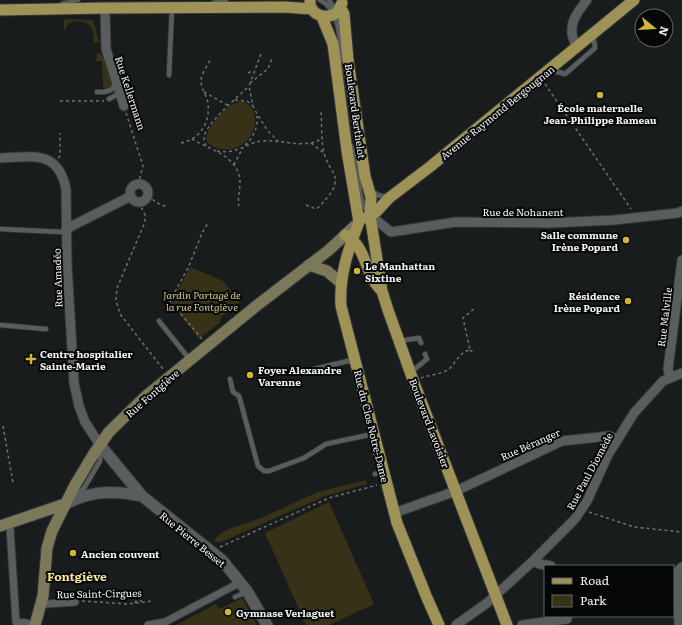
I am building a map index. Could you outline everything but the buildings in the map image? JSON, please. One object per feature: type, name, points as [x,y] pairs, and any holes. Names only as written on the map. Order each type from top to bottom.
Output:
[{"type":"main road","name":"Avenue Raymond Bergougnan","points":[[359,222],[377,211],[388,198],[431,166],[634,0]]},
{"type":"main road","points":[[0,10],[284,7],[311,5],[316,14],[335,11]]},
{"type":"main road","name":"Boulevard Berthelot","points":[[359,222],[333,44],[335,11],[344,14],[358,135],[371,201],[370,215]]},
{"type":"main road","name":"Boulevard Lavoisier","points":[[370,215],[382,291],[412,376],[507,625]]},
{"type":"main road","name":"Rue du Clos Notre-Dame","points":[[359,222],[349,237],[341,283],[341,306],[374,434],[379,473],[410,560],[439,625]]},
{"type":"main road","points":[[349,237],[362,253],[375,284],[382,291]]},
{"type":"main road","name":"Rue Fontgiève","points":[[31,624],[43,596],[47,548],[55,522],[64,504],[109,432],[169,377],[207,346],[309,265],[349,237]]},
{"type":"main road","points":[[309,265],[327,271],[341,283]]},
{"type":"main road","points":[[6,525],[64,504]]},
{"type":"street","points":[[577,47],[572,40],[573,19],[587,0]]},
{"type":"street","name":"Rue Kellermann","points":[[105,8],[106,49],[124,106]]},
{"type":"street","points":[[0,158],[17,154],[46,159],[54,163]]},
{"type":"street","name":"Rue Amadéo","points":[[54,163],[64,178],[66,189],[69,305],[74,383],[79,406],[85,422],[100,445]]},
{"type":"street","points":[[138,184],[147,188],[148,196],[146,199],[139,202],[131,196],[132,188],[138,184]]},
{"type":"street","points":[[66,229],[131,196]]},
{"type":"street","name":"Rue de Nohanent","points":[[370,215],[391,232],[456,222],[550,223],[614,220],[682,211]]},
{"type":"street","name":"Rue Malville","points":[[670,377],[668,369],[682,260]]},
{"type":"street","name":"Rue Paul Diomède","points":[[456,625],[487,603],[566,530],[582,509],[608,454],[638,408],[663,381],[682,373]]},
{"type":"street","name":"Rue Béranger","points":[[394,513],[456,491],[562,441],[609,436],[618,439]]},
{"type":"street","name":"Rue Pierre Besset","points":[[100,445],[142,496],[222,560],[244,586],[267,625]]},
{"type":"street","name":"Rue Pierre Besset","points":[[64,504],[86,495],[109,492],[124,492],[142,496]]},
{"type":"street","points":[[6,525],[16,622],[31,624]]},
{"type":"street","points":[[533,561],[546,565]]},
{"type":"street","points":[[677,571],[679,625]]},
{"type":"street","points":[[148,625],[165,623],[244,586]]},
{"type":"street","name":"Rue Saint-Cirgues","points":[[47,604],[75,602]]},
{"type":"street","points":[[522,625],[567,620]]},
{"type":"lane","points":[[0,6],[62,4],[78,0]]},
{"type":"lane","points":[[92,8],[106,4],[208,3],[226,0]]},
{"type":"lane","points":[[320,0],[335,11]]},
{"type":"lane","points":[[329,0],[335,11],[340,36],[340,66],[351,146],[357,166],[365,210],[370,215]]},
{"type":"lane","points":[[169,75],[172,8]]},
{"type":"lane","points":[[549,70],[565,74],[595,48],[593,34]]},
{"type":"lane","points":[[97,92],[111,90],[115,85],[114,74]]},
{"type":"lane","points":[[108,100],[120,93]]},
{"type":"lane","points":[[368,188],[378,195],[388,198]]},
{"type":"lane","points":[[359,222],[362,198]]},
{"type":"lane","points":[[0,229],[62,232],[66,229]]},
{"type":"lane","points":[[159,321],[190,360]]},
{"type":"lane","points":[[0,325],[46,329]]},
{"type":"lane","points":[[399,341],[419,338],[421,343]]},
{"type":"lane","points":[[412,376],[427,360],[425,354]]},
{"type":"lane","points":[[310,370],[348,361],[355,362]]},
{"type":"lane","points":[[230,379],[233,392],[239,396],[258,466],[264,471],[269,471],[304,458],[326,444],[374,434]]},
{"type":"lane","points":[[235,597],[244,586]]},
{"type":"path","points":[[206,146],[204,137],[210,126],[249,86],[261,54]]},
{"type":"path","points":[[181,143],[192,139],[202,130],[206,123],[208,107],[201,79],[211,58]]},
{"type":"path","points":[[250,83],[268,69],[272,58]]},
{"type":"path","points":[[248,73],[250,72],[253,74]]},
{"type":"path","points":[[544,82],[637,217]]},
{"type":"path","points":[[249,86],[253,106],[257,114],[268,131],[278,141]]},
{"type":"path","points":[[204,92],[229,106]]},
{"type":"path","points":[[60,101],[108,100]]},
{"type":"path","points":[[235,100],[247,101],[253,106]]},
{"type":"path","name":"Rue Kellermann","points":[[124,106],[143,166],[138,184]]},
{"type":"path","points":[[321,112],[324,154]]},
{"type":"path","points":[[234,166],[240,150],[254,134],[257,114]]},
{"type":"path","points":[[206,123],[210,126]]},
{"type":"path","points":[[54,163],[60,156],[60,133]]},
{"type":"path","points":[[217,151],[235,150],[262,141],[303,144],[311,143],[323,138]]},
{"type":"path","points":[[192,139],[217,151],[234,166],[239,175],[237,198],[239,206]]},
{"type":"path","points":[[306,205],[316,210],[319,208],[331,193],[336,178],[324,154],[311,143]]},
{"type":"path","points":[[148,196],[167,207]]},
{"type":"path","points":[[139,202],[145,215],[145,222],[117,288],[116,300],[120,314],[169,377]]},
{"type":"path","points":[[207,346],[170,301],[189,266],[202,233],[208,223]]},
{"type":"path","points":[[474,353],[470,350],[463,318],[476,307]]},
{"type":"path","points":[[412,376],[448,369],[458,357],[470,350]]},
{"type":"path","points":[[3,426],[13,484]]},
{"type":"path","points":[[211,551],[329,498],[377,485]]},
{"type":"path","points":[[582,509],[634,527],[682,532]]},
{"type":"path","points":[[136,604],[136,601],[142,601]]},
{"type":"path","name":"Rue Saint-Cirgues","points":[[75,602],[136,604],[152,601]]},
{"type":"green space","points":[[64,19],[93,20],[99,42],[94,43],[92,28],[83,22],[77,21],[70,23],[64,32]]},
{"type":"green space","points":[[97,53],[100,53],[109,72],[112,85],[109,88],[103,88],[102,61],[96,61]]},
{"type":"green space","points":[[241,101],[249,106],[254,113],[254,130],[249,138],[242,145],[232,149],[221,149],[212,146],[206,139],[214,121],[224,111],[235,103]]},
{"type":"green space","name":"Jardin Partagé de la rue Fontgiève","points":[[190,267],[223,281],[240,302],[232,308],[231,306],[227,309],[229,311],[221,317],[220,322],[199,339],[171,303]]},
{"type":"green space","points":[[366,480],[367,484],[325,496],[219,543],[214,540],[221,533],[229,529],[261,518],[318,492]]},
{"type":"green space","points":[[329,502],[374,604],[329,625],[306,625],[265,533]]},
{"type":"green space","name":"Gymnase Verlaguet","points":[[242,598],[257,625],[176,625],[216,604],[219,609]]},
{"type":"place","name":"École maternelle Jean-Philippe Rameau","points":[[600,95]]},
{"type":"place","name":"Salle commune Irène Popard","points":[[626,240]]},
{"type":"place","name":"Le Manhattan Sixtine","points":[[357,271]]},
{"type":"place","name":"Résidence Irène Popard","points":[[628,301]]},
{"type":"place","name":"Centre hospitalier Sainte-Marie","points":[[31,359]]},
{"type":"place","name":"Foyer Alexandre Varenne","points":[[250,375]]},
{"type":"place","name":"Ancien couvent","points":[[73,553]]},
{"type":"place","name":"Gymnase Verlaguet","points":[[228,612]]},
{"type":"district","name":"Fontgiève","points":[[77,576]]}]
